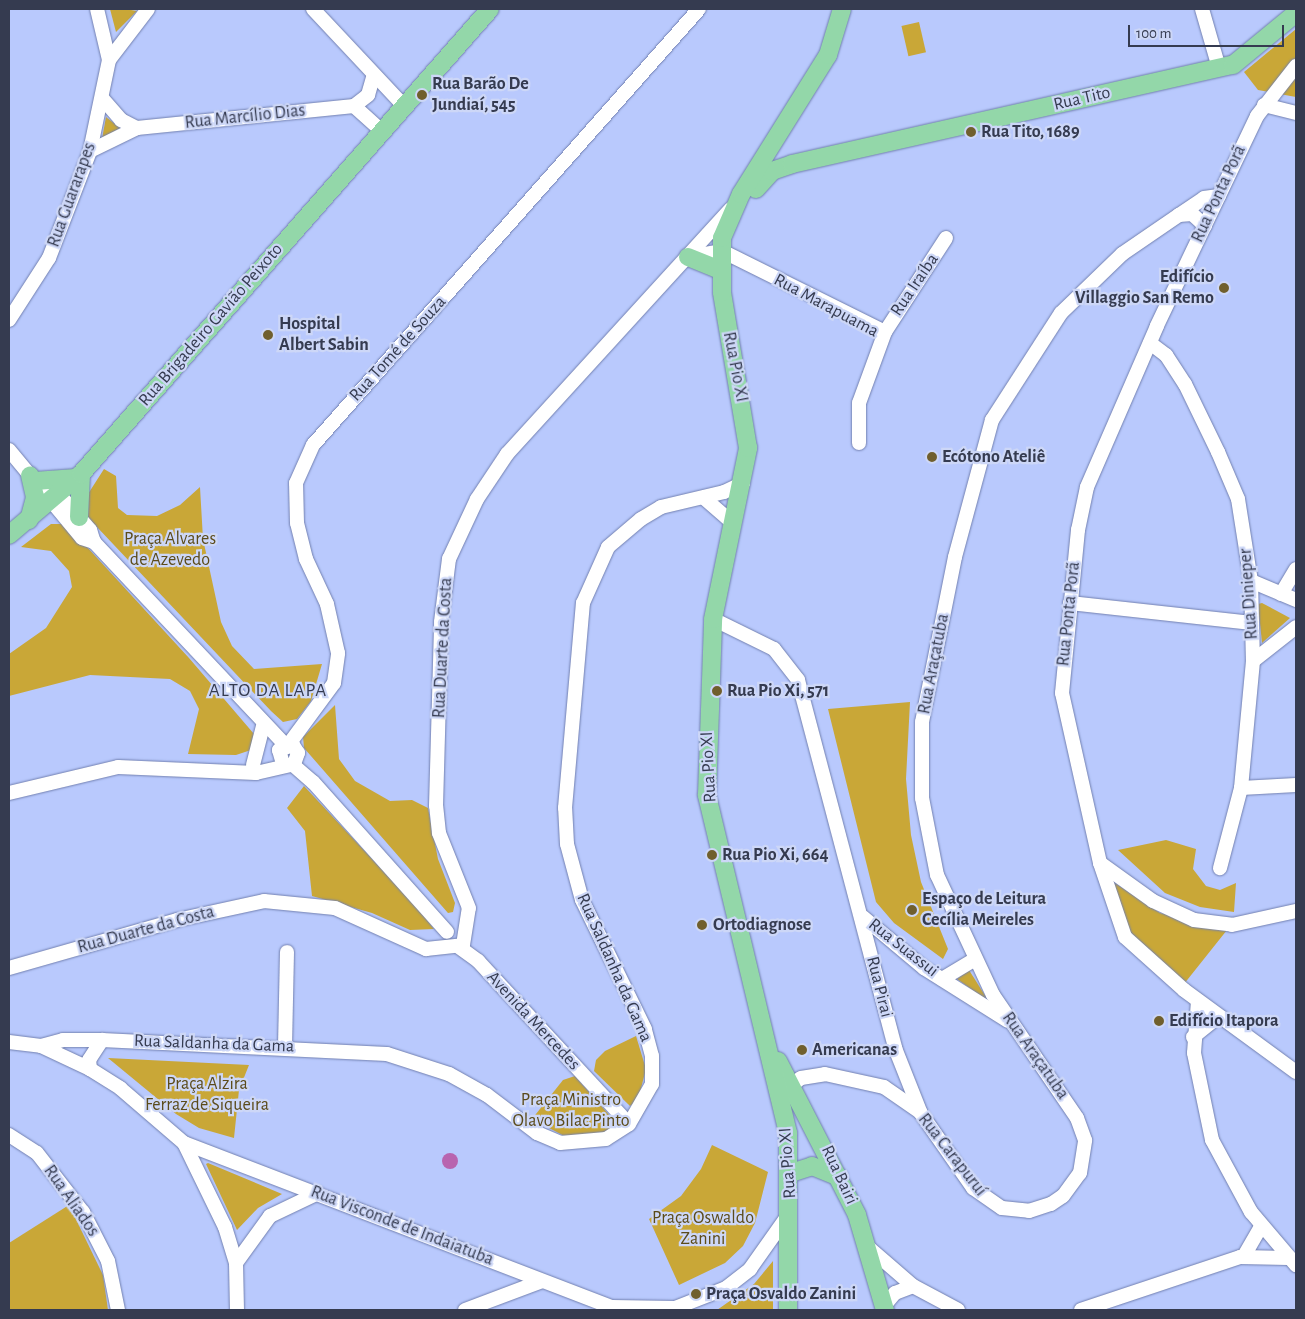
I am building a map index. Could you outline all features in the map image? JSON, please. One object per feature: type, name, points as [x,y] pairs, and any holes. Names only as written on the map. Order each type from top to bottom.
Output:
[{"type":"main road","name":"Rua Brigadeiro Gavião Peixoto","points":[[9,535],[79,476],[490,9]]},
{"type":"main road","name":"Rua Pio XI","points":[[788,1310],[791,1173],[780,1098],[772,1049],[707,795],[713,619],[732,522],[743,483],[747,436],[721,270],[723,232],[736,202],[774,145],[828,55],[842,9]]},
{"type":"main road","name":"Rua Tito","points":[[792,164],[1214,64],[1233,65],[1296,13]]},
{"type":"main road","points":[[774,145],[792,164]]},
{"type":"main road","name":"Rua Pio XI","points":[[722,251],[762,181],[792,164]]},
{"type":"main road","points":[[688,257],[721,270]]},
{"type":"main road","points":[[29,520],[35,497],[32,479],[79,476],[79,517]]},
{"type":"main road","name":"Rua Bairi","points":[[772,1049],[839,1177],[868,1247],[885,1308]]},
{"type":"main road","points":[[791,1173],[812,1166],[839,1177]]},
{"type":"street","points":[[97,9],[109,60]]},
{"type":"street","points":[[109,60],[148,9]]},
{"type":"street","points":[[313,9],[373,77],[405,107]]},
{"type":"street","name":"Rua Tomé de Souza","points":[[286,754],[334,683],[338,652],[327,604],[306,559],[297,523],[296,483],[313,445],[699,9]]},
{"type":"street","points":[[1202,9],[1214,64]]},
{"type":"street","name":"Rua Guararapes","points":[[9,320],[48,258],[90,151],[109,60]]},
{"type":"street","name":"Rua Ponta Porã","points":[[1296,66],[1264,105],[1219,196],[1150,343],[1085,495],[1070,602],[1062,693],[1100,863],[1124,937],[1198,1001],[1296,1072]]},
{"type":"street","points":[[373,77],[368,95],[354,106],[383,132]]},
{"type":"street","points":[[102,98],[122,120],[137,128]]},
{"type":"street","points":[[1264,105],[1296,113]]},
{"type":"street","name":"Rua Marcílio Dias","points":[[90,151],[137,128],[354,106]]},
{"type":"street","name":"Rua Araçatuba","points":[[1084,1154],[1077,1118],[1011,1023],[974,960],[937,875],[922,798],[920,750],[926,693],[976,468],[1005,395],[1061,313],[1122,254],[1204,198],[1219,196]]},
{"type":"street","name":"Rua Duarte da Costa","points":[[9,968],[177,920],[264,901],[335,908],[426,949],[456,937],[469,908],[439,834],[436,806],[441,622],[449,559],[477,499],[508,454],[736,202]]},
{"type":"street","points":[[1179,215],[1192,214],[1205,226]]},
{"type":"street","name":"Rua Iraíba","points":[[885,332],[946,238]]},
{"type":"street","points":[[688,257],[722,251]]},
{"type":"street","name":"Rua Marapuama","points":[[722,251],[885,332],[859,403],[859,443]]},
{"type":"street","name":"Rua Dinieper","points":[[1150,343],[1166,355],[1185,384],[1218,452],[1238,499],[1251,581],[1253,661],[1241,788],[1220,868]]},
{"type":"street","name":"Avenida Mercedes","points":[[9,450],[32,479],[79,517],[94,542],[263,726],[286,754],[629,1124]]},
{"type":"street","name":"Rua Saldanha da Gama","points":[[41,1046],[63,1040],[102,1040],[285,1047],[387,1054],[430,1066],[487,1095],[537,1133],[560,1143],[606,1139],[629,1124],[652,1084],[651,1050],[645,1029],[582,900],[567,844],[565,808],[579,632],[590,581],[608,547],[661,507],[704,498],[743,483]]},
{"type":"street","name":"Avenida Mercedes","points":[[55,498],[82,538],[94,542]]},
{"type":"street","points":[[704,498],[732,522]]},
{"type":"street","points":[[1281,594],[1296,569]]},
{"type":"street","points":[[1251,581],[1296,600]]},
{"type":"street","points":[[1070,602],[1252,623]]},
{"type":"street","name":"Rua Pirai","points":[[713,619],[774,649],[798,680],[863,917],[895,1048],[920,1112]]},
{"type":"street","points":[[1253,661],[1296,627]]},
{"type":"street","points":[[250,768],[263,726]]},
{"type":"street","points":[[9,793],[118,767],[250,768],[256,773],[286,754]]},
{"type":"street","points":[[1241,788],[1296,786]]},
{"type":"street","points":[[1100,863],[1153,901],[1194,920],[1232,924],[1296,911]]},
{"type":"street","name":"Rua Suassui","points":[[863,917],[942,979],[1011,1023]]},
{"type":"street","points":[[285,1047],[286,952]]},
{"type":"street","name":"Rua Suassui","points":[[942,979],[974,960]]},
{"type":"street","points":[[1198,1001],[1193,1037],[1199,1094],[1212,1140],[1261,1226],[1292,1262]]},
{"type":"street","points":[[1193,1037],[1219,1016]]},
{"type":"street","points":[[90,1069],[89,1060],[102,1040]]},
{"type":"street","points":[[9,1042],[41,1046],[90,1069],[120,1088],[184,1143],[225,1227],[236,1263],[237,1310]]},
{"type":"street","name":"Rua Carapuruí","points":[[780,1098],[795,1092],[825,1074],[884,1087],[920,1112],[973,1188],[1002,1208],[1029,1211],[1063,1196],[1076,1182],[1084,1154]]},
{"type":"street","name":"Rua Aliados","points":[[9,1135],[37,1153],[83,1212],[108,1261],[118,1310]]},
{"type":"street","name":"Rua Visconde de Indaiatuba","points":[[184,1143],[616,1308]]},
{"type":"street","points":[[236,1263],[270,1216],[318,1193]]},
{"type":"street","points":[[616,1308],[675,1308],[726,1288],[755,1263],[791,1212]]},
{"type":"street","points":[[1244,1256],[1261,1226]]},
{"type":"street","points":[[868,1247],[913,1286],[958,1310]]},
{"type":"street","points":[[1082,1310],[1244,1256],[1292,1262]]},
{"type":"street","points":[[465,1310],[542,1281]]},
{"type":"street","points":[[885,1308],[895,1293],[913,1286]]},
{"type":"green space","points":[[110,9],[125,9],[137,11],[116,32]]},
{"type":"green space","points":[[919,22],[926,52],[908,56],[901,26]]},
{"type":"green space","points":[[1296,29],[1296,97],[1258,90],[1244,72]]},
{"type":"green space","points":[[106,117],[120,128],[102,139]]},
{"type":"green space","name":"Praça Alvares de Azevedo","points":[[104,469],[116,476],[118,508],[127,515],[157,516],[180,505],[200,487],[203,539],[221,622],[232,646],[254,669],[322,664],[311,701],[297,719],[283,722],[271,711],[79,508]]},
{"type":"green space","points":[[51,524],[62,524],[76,535],[189,658],[254,734],[254,749],[236,755],[188,754],[199,709],[190,691],[170,679],[90,675],[9,696],[9,654],[46,628],[72,587],[69,571],[51,551],[21,547]]},
{"type":"green space","points":[[1262,603],[1290,618],[1262,643],[1258,604]]},
{"type":"green space","points":[[910,702],[906,779],[911,835],[921,882],[948,949],[943,959],[894,923],[876,902],[828,709]]},
{"type":"green space","points":[[335,705],[339,759],[355,781],[390,801],[412,800],[428,808],[438,859],[455,903],[453,912],[448,913],[304,748],[303,737]]},
{"type":"green space","points":[[304,786],[416,906],[434,929],[410,930],[372,913],[312,896],[305,831],[287,808]]},
{"type":"green space","points":[[1166,840],[1196,849],[1193,869],[1206,886],[1220,890],[1236,883],[1234,912],[1200,907],[1165,893],[1118,850]]},
{"type":"green space","points":[[1109,879],[1160,913],[1227,930],[1184,984],[1126,928]]},
{"type":"green space","points":[[969,970],[986,997],[985,999],[957,979]]},
{"type":"green space","name":"Praça Ministro Olavo Bilac Pinto","points":[[636,1036],[646,1069],[638,1100],[630,1106],[594,1071],[596,1060],[605,1051]]},
{"type":"green space","name":"Praça Alzira Ferraz de Siqueira","points":[[108,1058],[249,1065],[239,1090],[234,1138],[199,1128],[176,1114]]},
{"type":"green space","name":"Praça Ministro Olavo Bilac Pinto","points":[[575,1076],[611,1117],[611,1129],[603,1135],[568,1138],[532,1119],[563,1080]]},
{"type":"green space","name":"Praça Oswaldo Zanini","points":[[712,1145],[768,1172],[755,1223],[743,1246],[725,1263],[679,1285],[649,1219],[681,1196],[701,1169]]},
{"type":"green space","points":[[208,1163],[282,1194],[258,1208],[237,1230],[206,1164]]},
{"type":"green space","points":[[69,1205],[103,1275],[108,1310],[9,1310],[9,1243]]},
{"type":"green space","points":[[773,1261],[773,1310],[717,1310],[754,1284]]},
{"type":"shaded area","points":[[450,1153],[456,1155],[458,1161],[456,1167],[450,1169],[444,1167],[442,1161],[444,1155]]},
{"type":"place","name":"Rua Barão De Jundiaí, 545","points":[[422,95]]},
{"type":"place","name":"Rua Tito, 1689","points":[[971,132]]},
{"type":"place","name":"Edifício Villaggio San Remo","points":[[1224,288]]},
{"type":"place","name":"Hospital Albert Sabin","points":[[268,335]]},
{"type":"place","name":"Ecótono Ateliê","points":[[932,457]]},
{"type":"place","name":"Rua Pio Xi, 571","points":[[717,691]]},
{"type":"place","name":"Rua Pio Xi, 664","points":[[712,855]]},
{"type":"place","name":"Espaço de Leitura Cecília Meireles","points":[[912,910]]},
{"type":"place","name":"Ortodiagnose","points":[[702,925]]},
{"type":"place","name":"Edifício Itapora","points":[[1159,1021]]},
{"type":"place","name":"Americanas","points":[[802,1050]]},
{"type":"place","name":"Praça Osvaldo Zanini","points":[[696,1294]]},
{"type":"district","name":"ALTO DA LAPA","points":[[268,691]]}]
